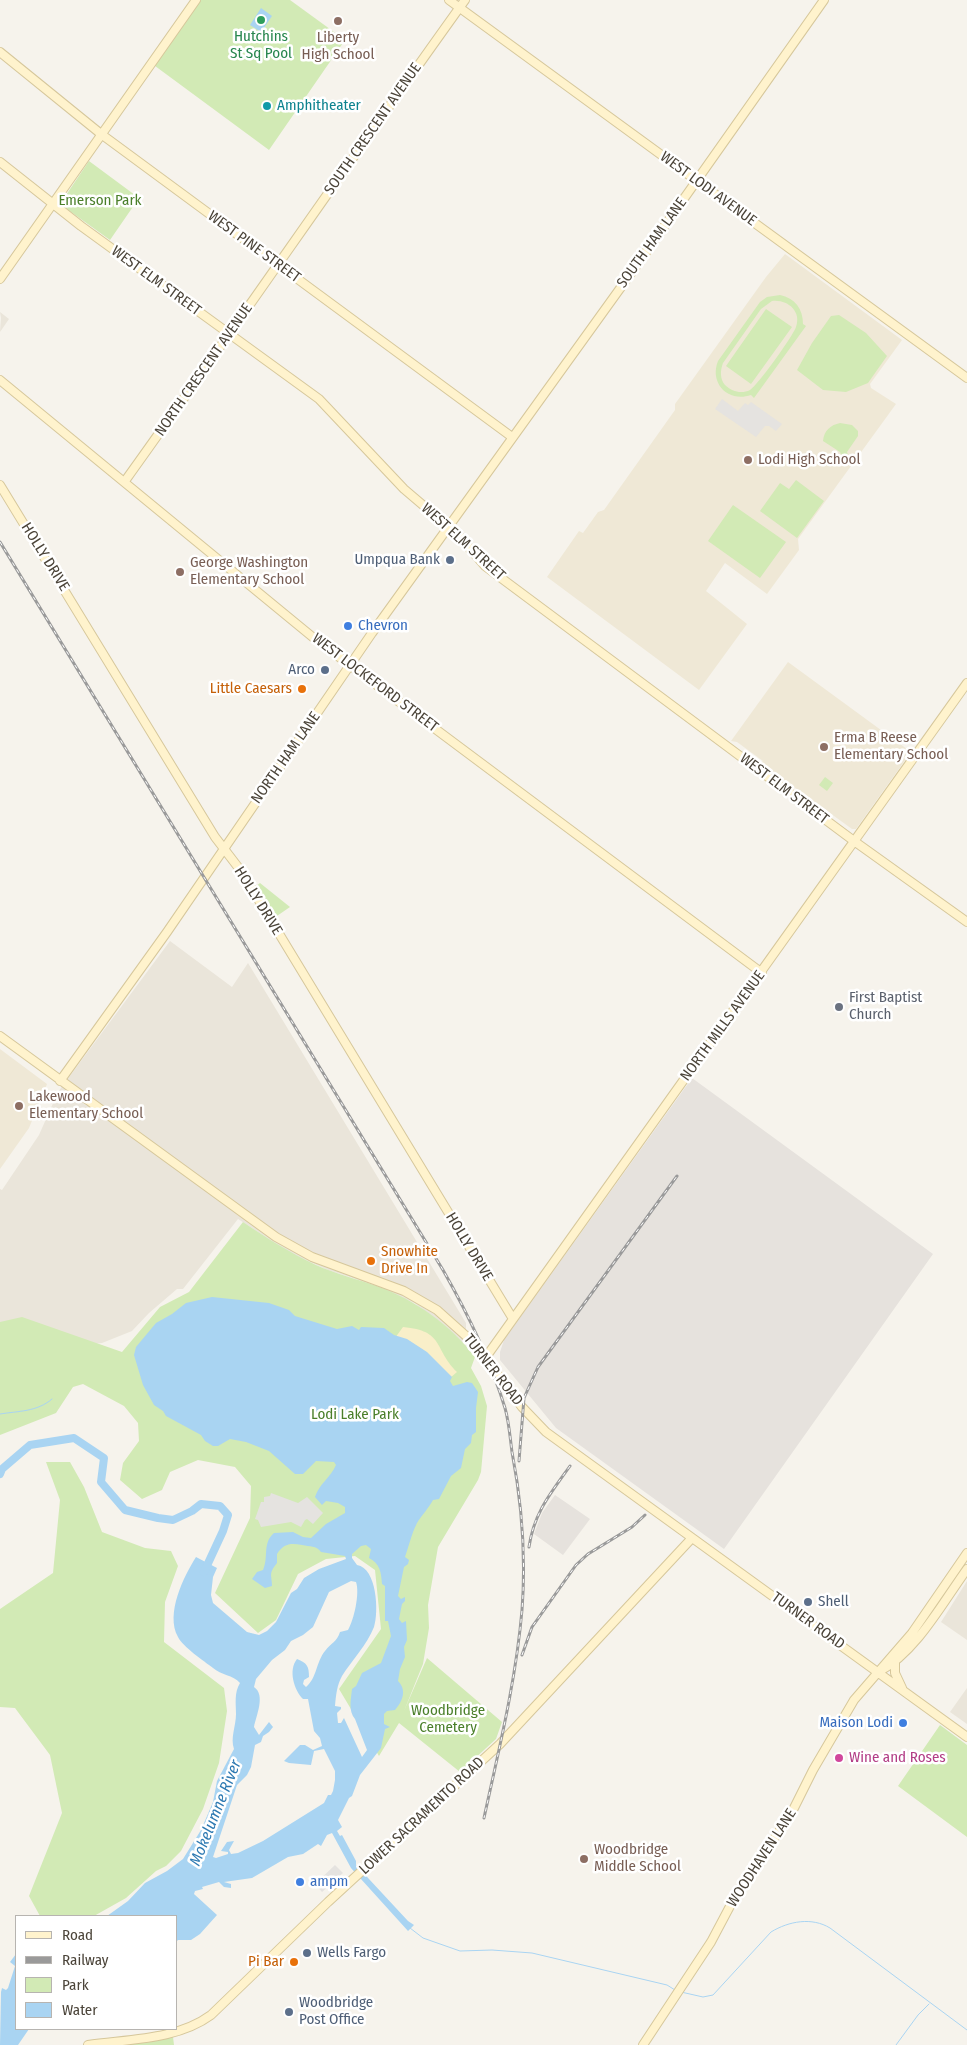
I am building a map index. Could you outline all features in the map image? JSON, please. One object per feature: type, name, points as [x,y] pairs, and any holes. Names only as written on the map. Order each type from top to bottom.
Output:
[{"type":"street","points":[[0,279],[196,0]]},
{"type":"street","name":"WEST LODI AVENUE","points":[[449,0],[967,378]]},
{"type":"street","name":"SOUTH CRESCENT AVENUE","points":[[281,262],[366,138],[465,0]]},
{"type":"street","name":"SOUTH HAM LANE","points":[[512,437],[824,0]]},
{"type":"street","name":"WEST PINE STREET","points":[[0,52],[101,134],[281,262],[512,437]]},
{"type":"street","name":"WEST ELM STREET","points":[[0,162],[52,205],[319,399],[404,489],[448,526],[485,566],[854,841],[967,922]]},
{"type":"street","name":"NORTH CRESCENT AVENUE","points":[[125,482],[281,262]]},
{"type":"street","name":"WEST LOCKEFORD STREET","points":[[0,380],[316,639],[762,972]]},
{"type":"street","name":"NORTH HAM LANE","points":[[60,1081],[168,932],[350,665],[512,437]]},
{"type":"street","name":"HOLLY DRIVE","points":[[0,485],[223,850],[240,871],[513,1319]]},
{"type":"street","name":"NORTH MILLS AVENUE","points":[[486,1357],[967,683]]},
{"type":"street","name":"TURNER ROAD","points":[[0,1036],[267,1231],[312,1257],[386,1283],[418,1298],[464,1332],[486,1357],[517,1400],[542,1428],[967,1738]]},
{"type":"street","name":"LOWER SACRAMENTO ROAD","points":[[88,2045],[170,2034],[203,2021],[509,1735],[692,1538]]},
{"type":"street","name":"WOODHAVEN LANE","points":[[644,2045],[711,1942],[737,1894],[791,1814],[818,1761],[854,1700],[924,1617],[967,1553]]},
{"type":"street","points":[[878,1672],[895,1663],[922,1633],[967,1569]]},
{"type":"street","points":[[895,1663],[895,1674],[903,1690]]},
{"type":"shaded area","name":"Lodi High School","points":[[785,254],[902,340],[870,384],[871,388],[896,404],[798,539],[799,550],[767,594],[725,563],[706,591],[747,624],[699,690],[547,577],[579,531],[583,533],[598,512],[604,510],[675,410],[675,404],[766,277]]},
{"type":"shaded area","points":[[0,312],[9,319],[0,332],[1,318]]},
{"type":"shaded area","points":[[722,399],[738,411],[745,403],[748,405],[751,402],[782,424],[776,431],[769,426],[765,426],[756,437],[715,409]]},
{"type":"shaded area","name":"Erma B Reese Elementary School","points":[[788,662],[911,752],[856,829],[852,829],[761,763],[763,761],[737,742],[731,741]]},
{"type":"shaded area","points":[[170,941],[232,987],[248,963],[466,1323],[466,1346],[443,1324],[414,1303],[377,1286],[328,1270],[292,1254],[238,1219],[183,1289],[177,1289],[149,1313],[132,1331],[102,1343],[68,1347],[0,1339],[0,1189],[2,1190],[39,1135],[58,1092]]},
{"type":"shaded area","name":"Lakewood Elementary School","points":[[0,1049],[47,1084],[29,1128],[0,1169]]},
{"type":"shaded area","points":[[692,1078],[933,1254],[724,1549],[556,1428],[500,1360],[500,1352],[504,1340]]},
{"type":"shaded area","points":[[271,1493],[298,1503],[307,1497],[323,1513],[313,1524],[307,1519],[301,1527],[291,1522],[261,1527],[258,1520],[255,1519],[261,1502],[264,1502],[264,1497],[270,1496]]},
{"type":"shaded area","points":[[555,1495],[590,1519],[563,1555],[534,1534],[542,1513]]},
{"type":"shaded area","points":[[967,1581],[967,1640],[941,1622]]},
{"type":"shaded area","points":[[967,1688],[967,1724],[950,1712]]},
{"type":"shaded area","points":[[335,1865],[343,1873],[322,1892],[315,1884]]},
{"type":"green space","points":[[195,0],[290,0],[345,40],[269,150],[151,63]]},
{"type":"green space","name":"Emerson Park","points":[[89,161],[139,198],[110,240],[60,204]]},
{"type":"green space","points":[[780,295],[790,299],[800,309],[803,324],[806,326],[754,398],[751,395],[743,397],[728,394],[718,384],[716,369],[718,361],[760,302],[767,297]],"holes":[[[772,301],[788,304],[795,311],[797,316],[796,327],[775,360],[754,386],[750,390],[737,392],[725,385],[721,378],[723,363],[761,309]]]},
{"type":"green space","points":[[766,309],[792,327],[751,384],[726,366]]},
{"type":"green space","points":[[839,315],[866,333],[887,356],[868,383],[846,392],[823,390],[797,370],[812,343],[831,316]]},
{"type":"green space","points":[[840,423],[852,425],[858,431],[858,436],[847,452],[848,455],[842,457],[840,452],[823,441],[828,429]]},
{"type":"green space","points":[[796,480],[824,501],[797,538],[760,511],[780,483],[789,489]]},
{"type":"green space","points":[[733,505],[786,542],[760,578],[708,541]]},
{"type":"green space","points":[[825,777],[833,783],[827,791],[819,785]]},
{"type":"green space","points":[[260,883],[290,907],[274,918],[255,887]]},
{"type":"green space","name":"Lodi Lake Park","points":[[243,1222],[316,1265],[377,1286],[405,1298],[443,1324],[475,1357],[471,1368],[481,1386],[487,1406],[481,1472],[438,1547],[428,1605],[429,1628],[423,1664],[404,1711],[427,1658],[502,1722],[496,1739],[460,1772],[399,1723],[379,1756],[339,1689],[381,1629],[375,1570],[355,1556],[326,1559],[298,1574],[276,1620],[258,1633],[215,1593],[250,1518],[251,1486],[235,1467],[198,1460],[170,1472],[162,1490],[142,1499],[120,1480],[123,1463],[139,1441],[138,1423],[124,1406],[83,1384],[73,1387],[56,1413],[0,1435],[0,1322],[22,1317],[122,1352],[160,1307],[189,1292]]},
{"type":"green space","points":[[46,1462],[70,1462],[84,1487],[102,1532],[145,1548],[171,1551],[178,1566],[165,1602],[164,1642],[224,1688],[227,1711],[219,1763],[203,1809],[181,1851],[166,1866],[156,1871],[126,1898],[96,1915],[39,1915],[29,1896],[62,1813],[50,1755],[15,1708],[0,1707],[0,1609],[53,1573],[60,1500]]},
{"type":"green space","points":[[940,1725],[967,1745],[967,1837],[898,1786]]},
{"type":"green space","points":[[173,2037],[174,2045],[119,2045]]},
{"type":"sand","points":[[403,1327],[426,1332],[432,1337],[457,1372],[450,1378],[395,1338]]},
{"type":"water","name":"Hutchins St Sq Pool","points":[[261,8],[272,16],[261,32],[250,25]]},
{"type":"water","points":[[212,1297],[269,1303],[289,1310],[295,1316],[337,1329],[352,1326],[359,1330],[361,1327],[384,1328],[394,1335],[407,1339],[427,1352],[452,1377],[450,1381],[453,1386],[467,1382],[472,1383],[478,1392],[476,1432],[472,1435],[471,1443],[465,1449],[461,1468],[451,1476],[439,1499],[433,1500],[417,1523],[405,1557],[409,1560],[408,1564],[404,1567],[398,1596],[401,1599],[405,1597],[399,1619],[402,1623],[406,1621],[407,1640],[404,1647],[405,1657],[398,1681],[401,1684],[403,1696],[395,1710],[387,1711],[384,1714],[384,1724],[390,1727],[385,1729],[381,1748],[360,1775],[352,1796],[349,1798],[338,1820],[342,1827],[337,1831],[340,1836],[342,1835],[356,1861],[356,1865],[408,1921],[414,1925],[408,1931],[351,1868],[332,1833],[327,1835],[321,1846],[318,1844],[303,1854],[288,1857],[252,1878],[224,1882],[231,1884],[231,1888],[224,1887],[219,1882],[195,1891],[194,1894],[217,1915],[200,1934],[191,1940],[178,1940],[178,1915],[108,1915],[128,1901],[145,1883],[167,1871],[183,1859],[201,1830],[213,1802],[217,1781],[234,1749],[236,1698],[240,1683],[234,1678],[216,1670],[189,1649],[178,1637],[175,1628],[174,1617],[178,1596],[186,1574],[196,1557],[217,1568],[213,1577],[211,1595],[213,1603],[247,1632],[259,1635],[267,1631],[276,1622],[291,1593],[297,1589],[304,1578],[319,1569],[346,1559],[345,1556],[321,1552],[313,1547],[288,1545],[277,1554],[277,1563],[271,1572],[272,1586],[265,1588],[252,1579],[257,1572],[263,1570],[268,1541],[274,1533],[293,1532],[303,1537],[311,1538],[326,1524],[345,1513],[345,1507],[338,1503],[326,1501],[322,1505],[315,1497],[319,1488],[336,1465],[334,1462],[316,1461],[303,1474],[295,1474],[269,1451],[246,1442],[230,1439],[218,1446],[213,1446],[205,1441],[201,1435],[166,1416],[163,1411],[154,1405],[143,1385],[134,1355],[136,1347],[156,1323],[186,1303]],"holes":[[[366,1545],[371,1549],[369,1558],[378,1565],[382,1584],[385,1586],[385,1621],[388,1621],[391,1636],[381,1663],[362,1673],[356,1686],[352,1689],[351,1712],[367,1750],[362,1757],[344,1718],[341,1723],[338,1723],[337,1713],[341,1707],[335,1706],[340,1679],[367,1640],[376,1620],[375,1592],[369,1574],[364,1568],[357,1565],[352,1558],[352,1554],[361,1546]],[[351,1581],[356,1582],[357,1599],[350,1626],[348,1630],[340,1632],[336,1640],[322,1655],[312,1679],[306,1687],[303,1684],[304,1680],[309,1677],[307,1665],[297,1659],[293,1669],[293,1680],[303,1699],[308,1699],[314,1731],[320,1738],[322,1746],[313,1750],[305,1745],[300,1745],[284,1761],[311,1765],[314,1751],[324,1749],[335,1771],[331,1795],[328,1795],[324,1803],[263,1841],[238,1853],[231,1854],[229,1850],[234,1841],[227,1842],[221,1851],[228,1852],[228,1854],[216,1858],[213,1857],[237,1785],[247,1775],[251,1767],[255,1745],[261,1742],[263,1736],[273,1727],[269,1722],[259,1735],[254,1727],[260,1700],[258,1691],[254,1687],[256,1679],[272,1660],[285,1650],[291,1641],[313,1627],[329,1592]]]},
{"type":"water","points":[[15,1955],[15,1966],[10,1962]]},
{"type":"water","points":[[15,1966],[15,2030],[28,2030],[18,2045],[0,2045],[1,1992],[2,1988],[6,1990]]},
{"type":"waterway","points":[[0,1414],[34,1409],[52,1399]]},
{"type":"waterway","name":"Mokelumne River","points":[[0,1474],[2,1469],[30,1445],[74,1438],[104,1458],[101,1482],[125,1510],[173,1520],[192,1511],[201,1504],[220,1506],[228,1515],[223,1531],[204,1572]]},
{"type":"waterway","points":[[681,1992],[703,1997],[713,1995],[771,1932],[793,1923],[816,1922],[830,1928],[967,2030]]},
{"type":"waterway","points":[[410,1928],[423,1938],[460,1951],[492,1950],[532,1953],[667,1985],[675,1990]]},
{"type":"waterway","points":[[896,2045],[918,2015],[929,2004]]},
{"type":"railway","points":[[0,542],[443,1270],[470,1320],[492,1372],[505,1408],[508,1424],[521,1511],[524,1570],[516,1662],[484,1818]]},
{"type":"railway","points":[[519,1461],[524,1398],[538,1367],[677,1176]]},
{"type":"railway","points":[[529,1547],[531,1535],[544,1504],[570,1466]]},
{"type":"railway","points":[[522,1655],[532,1627],[576,1565],[588,1554],[632,1527],[645,1515]]},
{"type":"place","name":"Hutchins St Sq Pool","points":[[261,20]]},
{"type":"place","name":"Liberty High School","points":[[338,21]]},
{"type":"place","name":"Amphitheater","points":[[267,106]]},
{"type":"place","name":"Lodi High School","points":[[748,460]]},
{"type":"place","name":"Umpqua Bank","points":[[450,560]]},
{"type":"place","name":"George Washington Elementary School","points":[[180,572]]},
{"type":"place","name":"Chevron","points":[[348,626]]},
{"type":"place","name":"Arco","points":[[325,670]]},
{"type":"place","name":"Little Caesars","points":[[302,689]]},
{"type":"place","name":"Erma B Reese Elementary School","points":[[824,747]]},
{"type":"place","name":"First Baptist Church","points":[[839,1007]]},
{"type":"place","name":"Lakewood Elementary School","points":[[19,1106]]},
{"type":"place","name":"Snowhite Drive In","points":[[371,1261]]},
{"type":"place","name":"Shell","points":[[808,1602]]},
{"type":"place","name":"Maison Lodi","points":[[903,1723]]},
{"type":"place","name":"Wine and Roses","points":[[839,1758]]},
{"type":"place","name":"Woodbridge Middle School","points":[[584,1859]]},
{"type":"place","name":"ampm","points":[[300,1882]]},
{"type":"place","name":"Wells Fargo","points":[[307,1953]]},
{"type":"place","name":"Pi Bar","points":[[294,1962]]},
{"type":"place","name":"Woodbridge Post Office","points":[[289,2012]]},
{"type":"park label","name":"Woodbridge Cemetery","points":[[448,1720]]}]
